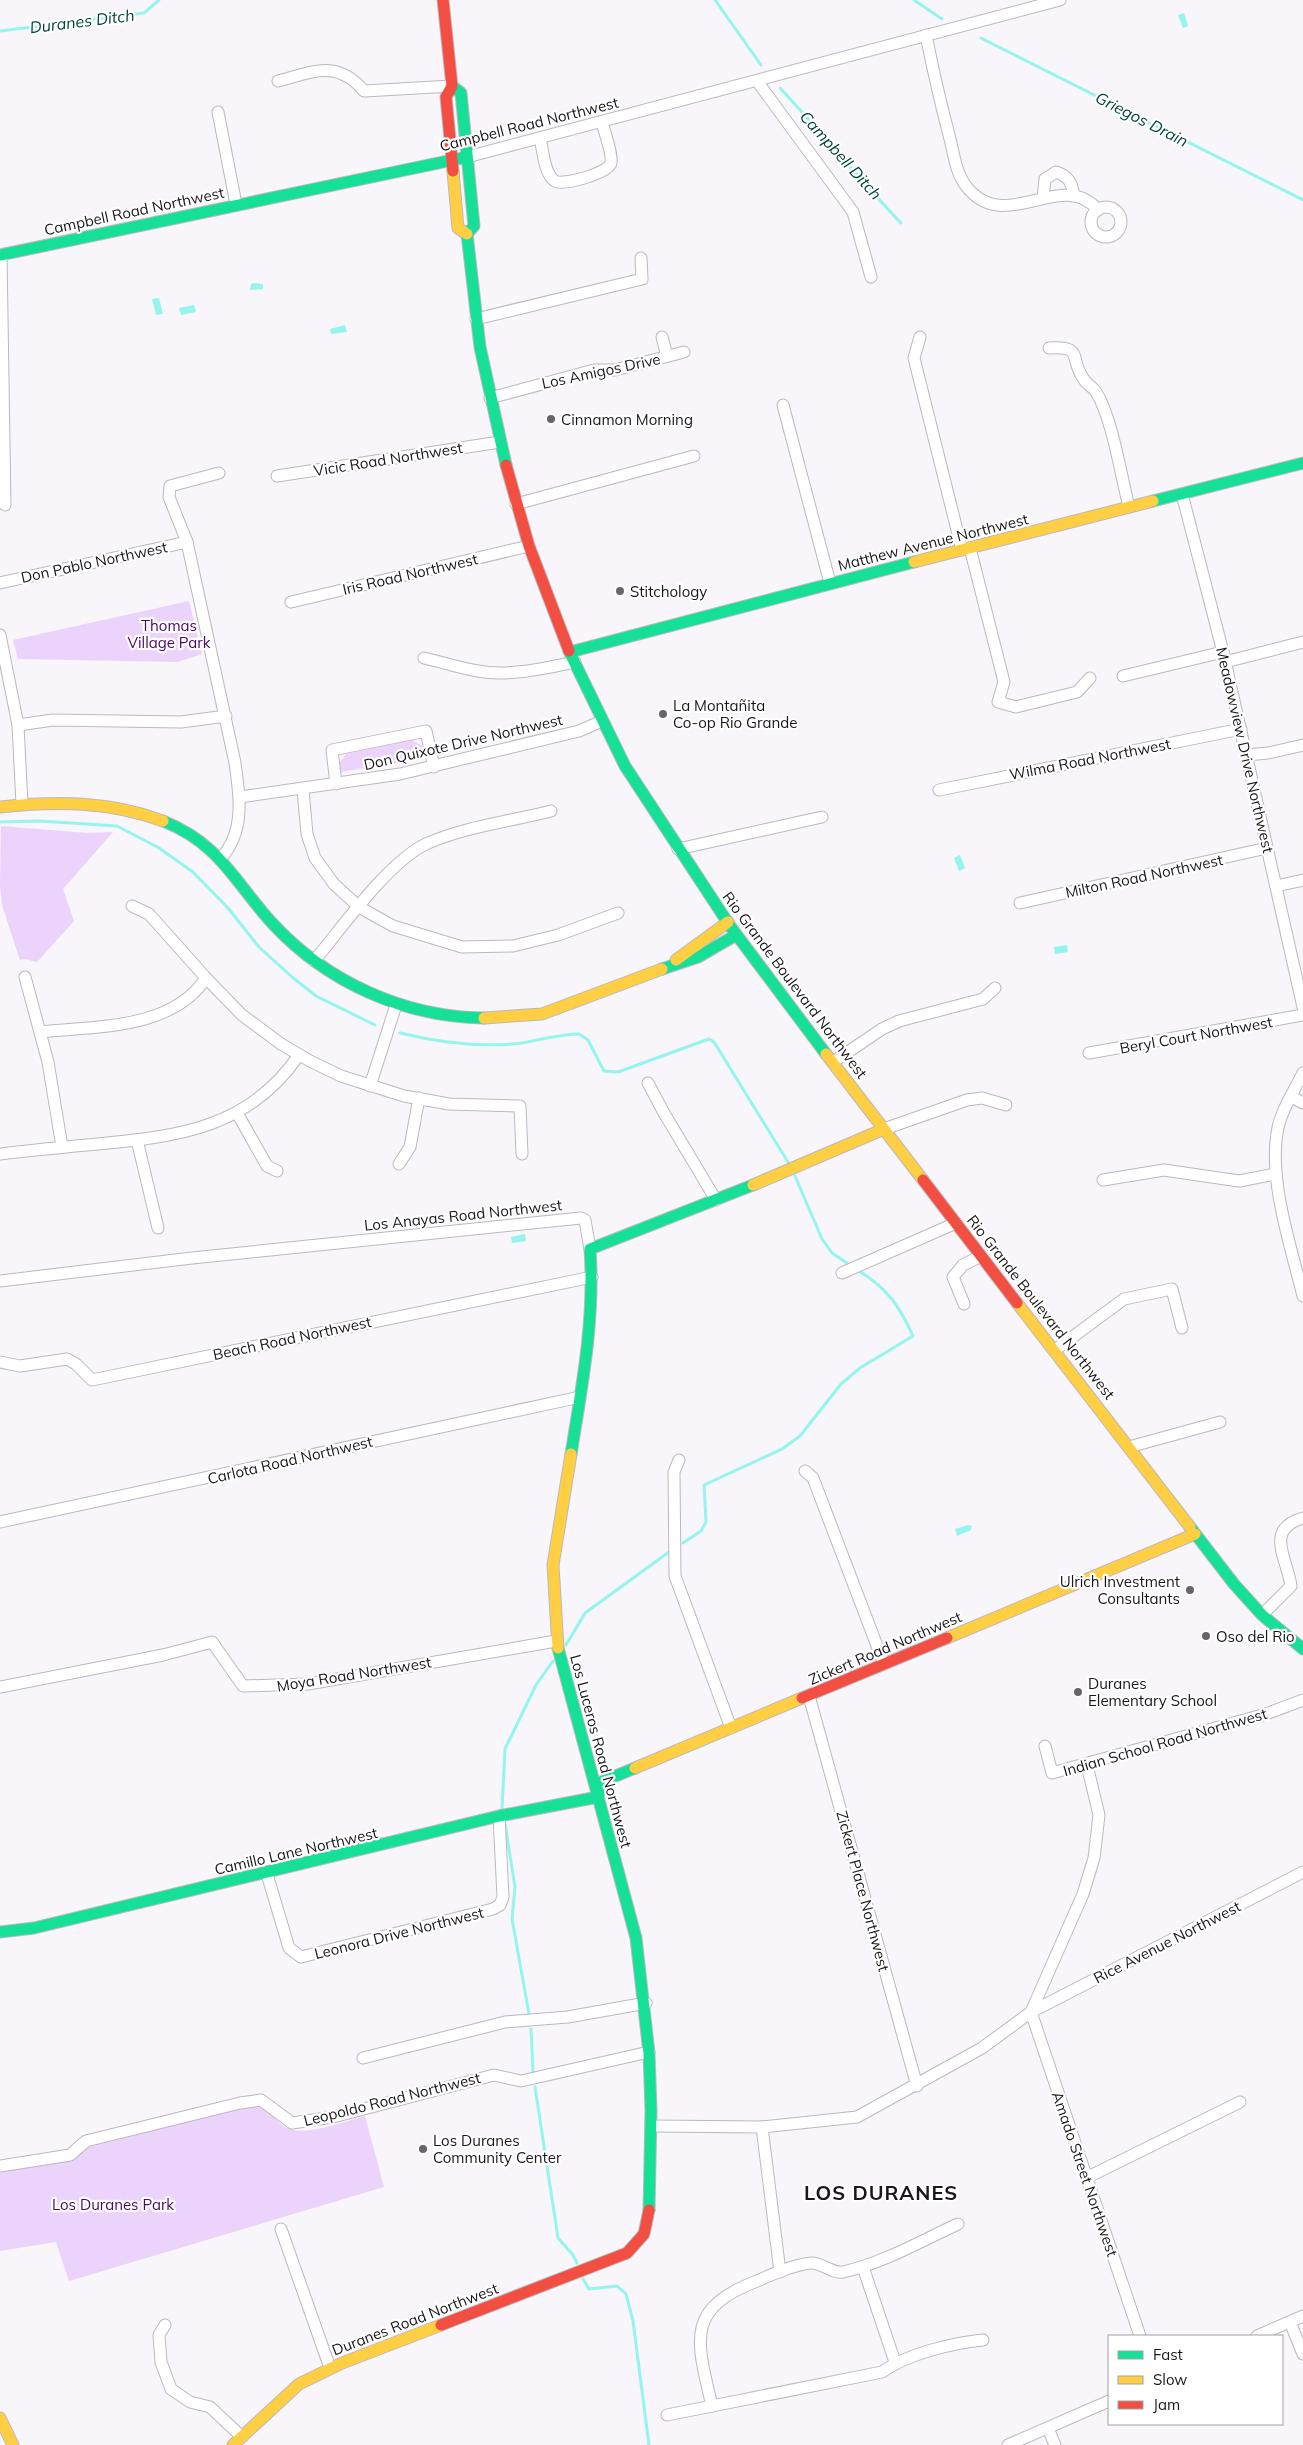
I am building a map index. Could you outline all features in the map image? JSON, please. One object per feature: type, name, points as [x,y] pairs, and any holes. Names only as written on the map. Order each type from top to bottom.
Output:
[{"type":"street","name":"Rio Grande Boulevard Northwest","points":[[442,0],[452,86],[446,97],[458,228],[467,234]]},
{"type":"street","name":"Campbell Road Northwest","points":[[0,255],[467,157],[1060,0]]},
{"type":"street","points":[[926,35],[956,164],[965,185],[979,199],[1003,207],[1023,204],[1042,198],[1074,196],[1090,200],[1098,210]]},
{"type":"street","points":[[278,81],[323,70],[338,70],[348,74],[364,91],[452,86]]},
{"type":"street","points":[[757,81],[853,212],[871,277]]},
{"type":"street","name":"Rio Grande Boulevard Northwest","points":[[452,86],[461,93],[474,226],[467,234],[476,319],[500,442],[529,546],[573,657],[625,766],[736,935],[981,1256],[1234,1584],[1262,1615],[1303,1649]]},
{"type":"street","points":[[218,112],[236,204]]},
{"type":"street","points":[[540,138],[550,175],[555,181],[561,183],[601,173],[609,168],[612,162],[602,122]]},
{"type":"street","points":[[1042,198],[1045,179],[1056,172],[1068,178],[1072,184],[1074,196]]},
{"type":"street","points":[[0,255],[5,505]]},
{"type":"street","points":[[476,319],[642,278],[640,258]]},
{"type":"street","points":[[662,337],[667,356]]},
{"type":"street","points":[[920,338],[914,358],[1004,682],[998,702],[1016,707],[1077,692],[1090,678]]},
{"type":"street","points":[[1048,348],[1064,347],[1074,353],[1082,378],[1096,391],[1104,410],[1129,507]]},
{"type":"street","name":"Los Amigos Drive","points":[[490,398],[594,370],[615,370],[684,352]]},
{"type":"street","points":[[783,404],[830,583]]},
{"type":"street","name":"Vicic Road Northwest","points":[[277,476],[500,442]]},
{"type":"street","points":[[516,504],[694,456]]},
{"type":"street","name":"Matthew Avenue Northwest","points":[[424,658],[479,672],[538,670],[573,657],[830,583],[1303,463]]},
{"type":"street","points":[[219,473],[170,486],[169,497],[187,542],[226,716],[240,797],[235,834],[230,848],[221,858]]},
{"type":"street","name":"Meadowview Drive Northwest","points":[[1182,494],[1241,729],[1303,1007]]},
{"type":"street","name":"Don Pablo Northwest","points":[[0,583],[187,542]]},
{"type":"street","name":"Iris Road Northwest","points":[[291,602],[529,546]]},
{"type":"street","points":[[0,635],[18,725],[22,804]]},
{"type":"street","points":[[1123,676],[1303,642]]},
{"type":"street","points":[[18,725],[53,720],[181,722],[226,716]]},
{"type":"street","name":"Don Quixote Drive Northwest","points":[[240,797],[303,790],[434,767],[579,731],[602,721]]},
{"type":"street","name":"Wilma Road Northwest","points":[[939,790],[1241,729]]},
{"type":"street","points":[[336,784],[332,750],[426,730],[434,767]]},
{"type":"street","points":[[1246,755],[1268,753],[1303,745]]},
{"type":"street","points":[[303,790],[307,834],[315,858],[334,884],[359,907],[393,926],[462,947],[513,946],[558,935],[618,913]]},
{"type":"street","points":[[0,807],[22,804],[95,804],[155,816],[188,834],[221,858],[275,925],[314,962],[359,988],[396,1005],[446,1016],[527,1017],[586,1000],[671,965],[698,957],[736,935]]},
{"type":"street","points":[[314,962],[398,863],[426,844],[465,832],[552,811]]},
{"type":"street","points":[[678,848],[822,816]]},
{"type":"street","name":"Milton Road Northwest","points":[[1020,903],[1267,848]]},
{"type":"street","points":[[1276,886],[1303,880]]},
{"type":"street","points":[[132,906],[149,914],[206,978],[242,1014],[299,1055],[341,1076],[404,1096],[450,1104],[520,1106],[522,1154]]},
{"type":"street","points":[[671,965],[683,953],[728,922]]},
{"type":"street","points":[[26,977],[52,1080],[62,1147]]},
{"type":"street","points":[[41,1032],[141,1021],[169,1010],[192,995],[206,978]]},
{"type":"street","points":[[834,1062],[882,1029],[899,1021],[983,999],[995,988]]},
{"type":"street","points":[[370,1086],[396,1005]]},
{"type":"street","name":"Beryl Court Northwest","points":[[1089,1053],[1303,1015]]},
{"type":"street","points":[[0,1154],[137,1140],[200,1129],[237,1113],[273,1086],[299,1055]]},
{"type":"street","points":[[1303,1072],[1282,1114],[1276,1132],[1275,1174],[1298,1253],[1303,1296]]},
{"type":"street","points":[[648,1084],[716,1200]]},
{"type":"street","points":[[1292,1097],[1303,1103]]},
{"type":"street","points":[[399,1164],[410,1147],[419,1098]]},
{"type":"street","points":[[590,1248],[716,1200],[884,1129],[967,1100],[982,1098],[1006,1105]]},
{"type":"street","points":[[237,1113],[267,1166],[277,1171]]},
{"type":"street","points":[[137,1140],[158,1228]]},
{"type":"street","points":[[1103,1180],[1164,1170],[1240,1181],[1275,1174]]},
{"type":"street","name":"Los Anayas Road Northwest","points":[[0,1281],[192,1258],[581,1218],[587,1224],[590,1248]]},
{"type":"street","points":[[842,1273],[956,1223]]},
{"type":"street","name":"Los Luceros Road Northwest","points":[[590,1248],[592,1277],[589,1342],[553,1565],[556,1641],[636,1938],[646,2003],[651,2126],[647,2227],[639,2242],[628,2253]]},
{"type":"street","points":[[964,1304],[953,1277],[963,1265],[981,1256]]},
{"type":"street","name":"Beach Road Northwest","points":[[0,1362],[20,1366],[67,1359],[76,1364],[92,1380],[592,1277]]},
{"type":"street","points":[[1055,1350],[1124,1299],[1154,1292],[1172,1289],[1182,1328]]},
{"type":"street","name":"Carlota Road Northwest","points":[[0,1522],[580,1397]]},
{"type":"street","points":[[1129,1447],[1220,1422]]},
{"type":"street","points":[[679,1460],[674,1472],[675,1576],[732,1728]]},
{"type":"street","points":[[805,1471],[813,1478],[884,1664]]},
{"type":"street","points":[[1262,1615],[1291,1586],[1280,1542],[1282,1530],[1292,1521],[1303,1518]]},
{"type":"street","name":"Zickert Road Northwest","points":[[598,1797],[601,1782],[1195,1534]]},
{"type":"street","name":"Moya Road Northwest","points":[[0,1687],[162,1655],[212,1642],[243,1686],[277,1686],[308,1684],[556,1641]]},
{"type":"street","name":"Zickert Place Northwest","points":[[808,1696],[917,2086]]},
{"type":"street","name":"Indian School Road Northwest","points":[[1045,1746],[1052,1773],[1087,1765],[1266,1714],[1303,1700]]},
{"type":"street","points":[[651,2126],[762,2127],[857,2117],[917,2086],[982,2048],[1031,2012],[1083,1894],[1094,1858],[1099,1815],[1087,1765]]},
{"type":"street","name":"Camillo Lane Northwest","points":[[0,1932],[52,1924],[267,1874],[499,1816],[598,1797]]},
{"type":"street","name":"Leonora Drive Northwest","points":[[267,1874],[289,1948],[301,1957],[435,1924],[493,1909],[500,1905],[503,1897],[499,1816]]},
{"type":"street","name":"Rice Avenue Northwest","points":[[1031,2012],[1303,1872]]},
{"type":"street","points":[[364,2058],[505,2022],[568,2017],[646,2003]]},
{"type":"street","name":"Amado Street Northwest","points":[[1031,2012],[1140,2335]]},
{"type":"street","name":"Leopoldo Road Northwest","points":[[0,2166],[70,2154],[86,2141],[240,2103],[261,2100],[292,2123],[333,2117],[494,2075],[521,2081],[649,2052]]},
{"type":"street","points":[[1086,2178],[1240,2102]]},
{"type":"street","points":[[762,2127],[780,2272]]},
{"type":"street","points":[[712,2406],[699,2341],[702,2322],[720,2299],[735,2289],[812,2262],[839,2272],[863,2267],[958,2224]]},
{"type":"street","points":[[281,2229],[330,2368]]},
{"type":"street","name":"Duranes Road Northwest","points":[[238,2441],[299,2384],[330,2368],[628,2253]]},
{"type":"street","points":[[863,2267],[895,2362]]},
{"type":"street","points":[[1259,2335],[1303,2316]]},
{"type":"street","points":[[1290,2322],[1303,2354]]},
{"type":"street","points":[[165,2325],[159,2335],[161,2362],[171,2389],[190,2402],[210,2408],[238,2441]]},
{"type":"street","points":[[666,2415],[882,2372],[895,2362],[964,2342],[983,2340]]},
{"type":"street","points":[[1008,2445],[1108,2402]]},
{"type":"street","points":[[0,2418],[13,2445]]},
{"type":"street","points":[[1048,2428],[1055,2445]]},
{"type":"green space","name":"Thomas Village Park","points":[[189,601],[202,654],[178,662],[18,659],[13,640]]},
{"type":"green space","points":[[412,740],[422,746],[424,753],[421,759],[341,772],[340,762],[346,754]]},
{"type":"green space","points":[[1,826],[87,833],[113,832],[63,889],[74,921],[37,962],[25,959],[20,960],[2,905],[0,885]]},
{"type":"green space","name":"Los Duranes Park","points":[[252,2105],[264,2108],[287,2128],[304,2131],[365,2116],[384,2187],[69,2281],[56,2242],[0,2251],[0,2172],[58,2162],[82,2149]]},
{"type":"water","points":[[1184,13],[1188,26],[1183,28],[1178,15]]},
{"type":"water","points":[[251,284],[263,284],[263,289],[250,290]]},
{"type":"water","points":[[159,298],[163,314],[156,315],[152,299]]},
{"type":"water","points":[[194,305],[196,312],[181,315],[179,308]]},
{"type":"water","points":[[345,325],[347,332],[331,334],[330,329]]},
{"type":"water","points":[[960,855],[965,868],[959,871],[954,858]]},
{"type":"water","points":[[1067,945],[1068,952],[1055,954],[1054,947]]},
{"type":"water","points":[[525,1234],[526,1241],[512,1243],[511,1237]]},
{"type":"water","points":[[968,1525],[972,1526],[971,1530],[957,1536],[955,1529]]},
{"type":"waterway","name":"Duranes Ditch","points":[[0,31],[144,13],[159,0]]},
{"type":"waterway","name":"Campbell Ditch","points":[[715,0],[761,65]]},
{"type":"waterway","name":"Griegos Drain","points":[[914,0],[942,19]]},
{"type":"waterway","name":"Griegos Drain","points":[[981,38],[1303,200]]},
{"type":"waterway","name":"Campbell Ditch","points":[[780,88],[901,223]]},
{"type":"waterway","points":[[0,822],[40,821],[117,826],[159,848],[193,872],[228,908],[259,947],[292,977],[316,996],[375,1025]]},
{"type":"waterway","points":[[400,1033],[446,1042],[476,1045],[522,1043],[579,1034],[588,1040],[604,1071],[618,1072],[709,1039],[714,1042],[788,1162]]},
{"type":"waterway","points":[[795,1176],[822,1239],[832,1253],[847,1263]]},
{"type":"waterway","points":[[683,1543],[701,1531],[706,1522],[704,1485],[782,1449],[800,1436],[841,1384],[860,1368],[913,1336],[892,1299],[869,1277],[859,1271]]},
{"type":"waterway","points":[[566,1645],[585,1613],[669,1552]]},
{"type":"waterway","points":[[502,1809],[505,1749],[536,1685],[553,1661]]},
{"type":"waterway","points":[[505,1824],[515,1887],[512,1919],[529,2014]]},
{"type":"waterway","points":[[531,2029],[533,2071]]},
{"type":"waterway","points":[[535,2087],[558,2238],[573,2255],[577,2263]]},
{"type":"waterway","points":[[583,2279],[589,2289],[617,2286],[626,2294],[633,2321],[649,2445]]},
{"type":"traffic: fast","points":[[452,86],[461,93],[474,226],[467,234],[480,347],[506,465]]},
{"type":"traffic: fast","points":[[0,255],[467,157]]},
{"type":"traffic: fast","points":[[1153,501],[1303,463]]},
{"type":"traffic: fast","points":[[570,652],[914,562]]},
{"type":"traffic: fast","points":[[569,651],[625,766],[730,926],[826,1054]]},
{"type":"traffic: fast","points":[[163,821],[183,830],[213,853],[226,866],[273,924],[294,945],[342,979],[396,1003],[425,1011],[454,1016],[484,1018]]},
{"type":"traffic: fast","points":[[662,969],[698,957],[736,935]]},
{"type":"traffic: fast","points":[[571,1454],[589,1327],[591,1301],[590,1249],[753,1185]]},
{"type":"traffic: fast","points":[[1190,1527],[1234,1584],[1262,1615],[1303,1649]]},
{"type":"traffic: fast","points":[[558,1648],[636,1938],[649,2053],[651,2111],[649,2210]]},
{"type":"traffic: fast","points":[[0,1932],[34,1928],[499,1816],[598,1797],[601,1782],[635,1768]]},
{"type":"traffic: slow","points":[[453,171],[458,228],[467,234]]},
{"type":"traffic: slow","points":[[914,562],[1153,501]]},
{"type":"traffic: slow","points":[[0,807],[83,804],[143,814],[163,821]]},
{"type":"traffic: slow","points":[[676,960],[728,922]]},
{"type":"traffic: slow","points":[[484,1018],[542,1014],[662,969]]},
{"type":"traffic: slow","points":[[826,1054],[923,1180]]},
{"type":"traffic: slow","points":[[753,1185],[884,1129]]},
{"type":"traffic: slow","points":[[1017,1303],[1190,1527]]},
{"type":"traffic: slow","points":[[558,1648],[553,1565],[571,1454]]},
{"type":"traffic: slow","points":[[947,1638],[1195,1534]]},
{"type":"traffic: slow","points":[[635,1768],[802,1698]]},
{"type":"traffic: slow","points":[[233,2445],[299,2384],[342,2363],[441,2325]]},
{"type":"traffic: slow","points":[[0,2418],[13,2445]]},
{"type":"traffic: jam","points":[[443,0],[452,86],[446,97],[453,171]]},
{"type":"traffic: jam","points":[[506,465],[529,546],[569,651]]},
{"type":"traffic: jam","points":[[923,1180],[1017,1303]]},
{"type":"traffic: jam","points":[[802,1698],[947,1638]]},
{"type":"traffic: jam","points":[[441,2325],[627,2253],[644,2234],[649,2210]]},
{"type":"place","name":"Cinnamon Morning","points":[[551,419]]},
{"type":"place","name":"Stitchology","points":[[620,591]]},
{"type":"place","name":"La Montañita Co-op Rio Grande","points":[[663,714]]},
{"type":"place","name":"Ulrich Investment Consultants","points":[[1190,1590]]},
{"type":"place","name":"Oso del Rio","points":[[1206,1636]]},
{"type":"place","name":"Duranes Elementary School","points":[[1078,1692]]},
{"type":"place","name":"Los Duranes Community Center","points":[[423,2149]]},
{"type":"district","name":"LOS DURANES","points":[[881,2192]]}]
